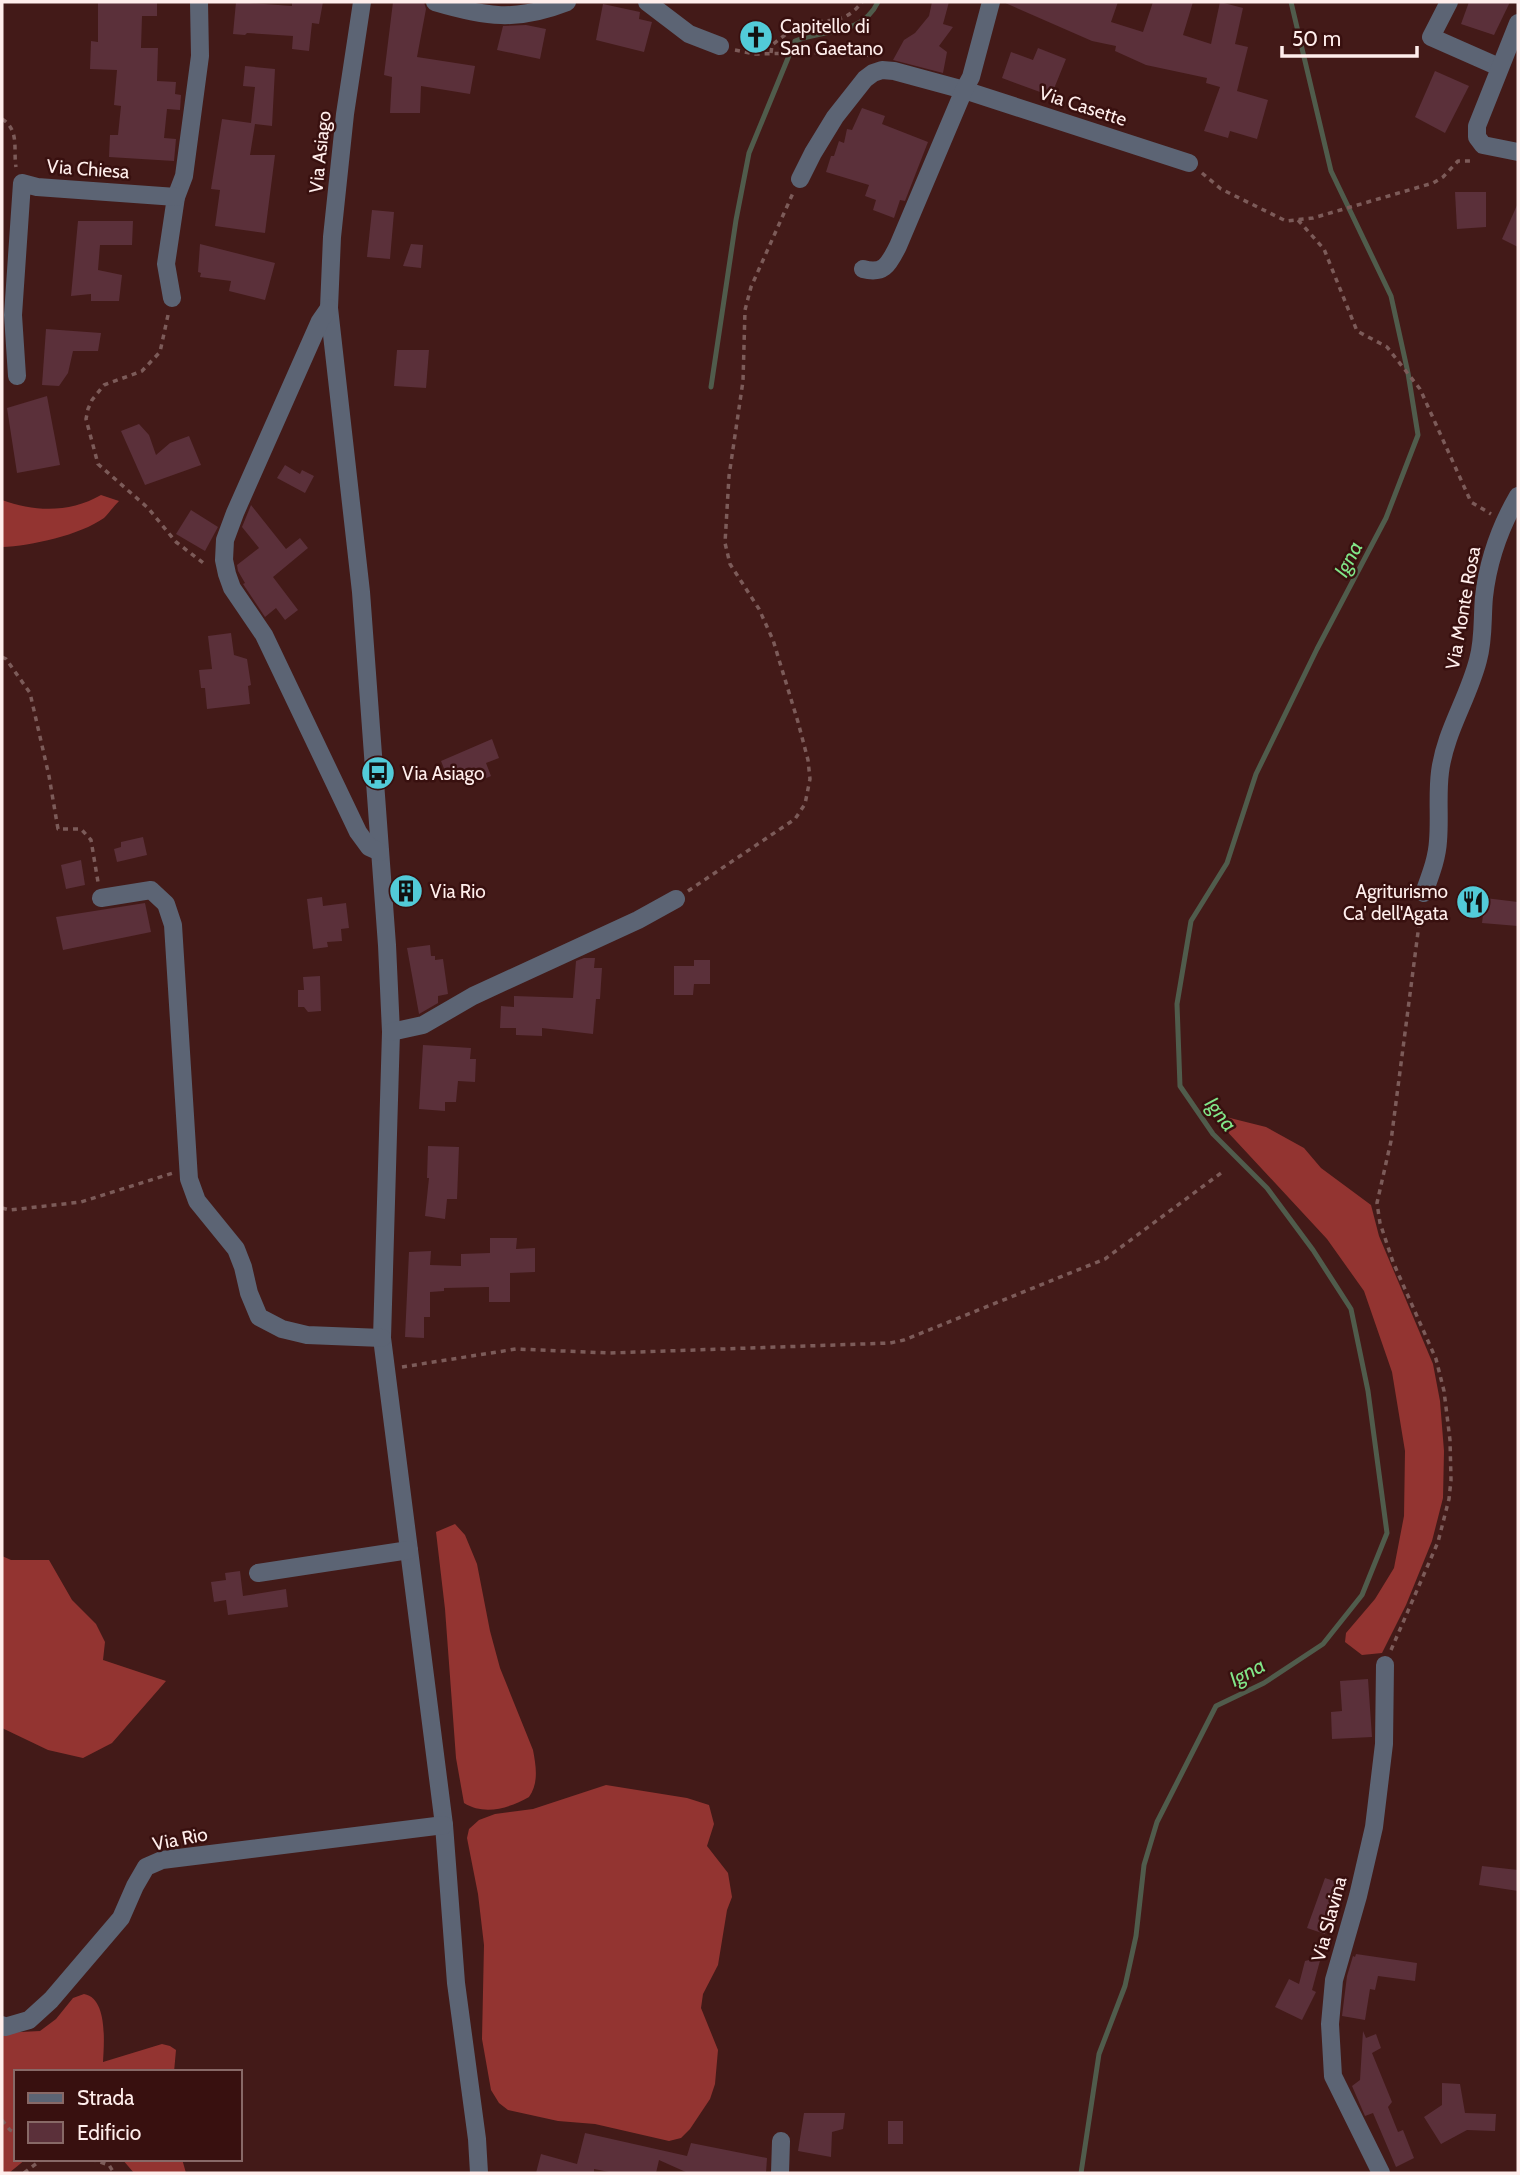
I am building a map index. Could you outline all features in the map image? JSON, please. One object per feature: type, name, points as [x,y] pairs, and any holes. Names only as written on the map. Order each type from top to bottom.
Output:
[{"type":"street","points":[[172,298],[166,264],[176,197],[184,176],[200,56],[199,2]]},
{"type":"street","name":"Via Asiago","points":[[362,2],[345,114],[333,223],[329,307],[361,592],[380,852]]},
{"type":"street","points":[[435,2],[476,14],[505,16],[542,12],[567,2]]},
{"type":"street","points":[[647,2],[689,33],[720,46]]},
{"type":"street","points":[[863,269],[874,272],[882,269],[898,246],[971,77],[991,2]]},
{"type":"street","points":[[1449,2],[1431,37],[1499,67]]},
{"type":"street","points":[[1518,23],[1477,126],[1477,137],[1483,145],[1518,152]]},
{"type":"street","points":[[800,178],[835,117],[865,79],[882,70],[894,71]]},
{"type":"street","name":"Via Casette","points":[[894,71],[964,90],[1189,163]]},
{"type":"street","name":"Via Chiesa","points":[[17,376],[13,315],[22,183],[37,187],[176,197]]},
{"type":"street","name":"Via Asiago","points":[[227,574],[224,560],[228,531],[320,321],[329,307]]},
{"type":"street","name":"Via Monte Rosa","points":[[1424,893],[1438,841],[1437,799],[1445,745],[1478,660],[1486,584],[1504,521],[1518,496]]},
{"type":"street","points":[[227,574],[232,588],[264,635],[358,832],[369,847],[380,852],[391,1032],[382,1338],[444,1825],[456,1983],[477,2139],[479,2173]]},
{"type":"street","points":[[101,898],[151,890],[166,904],[173,925],[189,1179],[197,1201],[236,1250],[259,1318],[282,1329],[307,1335],[382,1338]]},
{"type":"street","points":[[391,1032],[423,1025],[473,996],[639,920],[676,899]]},
{"type":"street","points":[[258,1573],[410,1550]]},
{"type":"street","name":"Via Slavina","points":[[1381,2173],[1333,2076],[1329,2024],[1334,1980],[1374,1828],[1384,1744],[1385,1665]]},
{"type":"street","name":"Via Rio","points":[[2,2025],[29,2020],[51,2000],[121,1918],[146,1867],[154,1863],[444,1825]]},
{"type":"street","points":[[780,2173],[781,2141]]},
{"type":"path","points":[[771,54],[772,45],[798,27],[841,19],[862,2]]},
{"type":"path","points":[[720,46],[755,54],[858,52],[886,62],[894,71]]},
{"type":"path","points":[[2,119],[9,124],[16,140],[15,165],[22,183]]},
{"type":"path","points":[[1189,163],[1220,189],[1286,221],[1313,218],[1433,183],[1443,177],[1458,161],[1478,161]]},
{"type":"path","points":[[676,899],[795,819],[805,804],[809,791],[808,760],[799,722],[773,640],[759,609],[730,564],[724,544],[729,476],[743,381],[745,310],[751,286],[800,178]]},
{"type":"path","points":[[1298,220],[1324,249],[1357,331],[1387,346],[1420,389],[1471,502],[1504,521]]},
{"type":"path","points":[[172,298],[160,352],[142,371],[104,386],[92,400],[86,419],[98,464],[103,470],[111,474],[148,508],[176,542],[214,571],[227,574]]},
{"type":"path","points":[[2,657],[30,693],[58,829],[80,829],[91,840],[101,898]]},
{"type":"path","points":[[1385,1665],[1438,1542],[1451,1480],[1450,1440],[1444,1391],[1436,1359],[1393,1262],[1380,1223],[1377,1203],[1391,1140],[1424,893]]},
{"type":"path","points":[[2,1208],[10,1210],[81,1202],[189,1168]]},
{"type":"path","points":[[386,1369],[516,1349],[610,1353],[890,1343],[904,1340],[1105,1259],[1221,1173]]},
{"type":"path","points":[[24,2173],[40,2161]]},
{"type":"path","points":[[97,2161],[109,2165],[114,2173]]},
{"type":"shaded area","points":[[101,495],[119,501],[104,518],[94,524],[55,538],[2,547],[2,500],[27,507],[52,509],[77,505]]},
{"type":"shaded area","points":[[1210,1113],[1266,1127],[1304,1148],[1321,1168],[1371,1205],[1379,1236],[1433,1364],[1440,1401],[1444,1451],[1443,1498],[1432,1541],[1406,1605],[1382,1653],[1362,1655],[1345,1642],[1346,1633],[1375,1599],[1394,1568],[1404,1516],[1405,1451],[1392,1372],[1364,1291],[1327,1239]]},
{"type":"shaded area","points":[[455,1524],[465,1535],[477,1564],[500,1668],[533,1750],[535,1762],[535,1780],[529,1797],[497,1809],[480,1809],[464,1803],[456,1758],[445,1609],[436,1532]]},
{"type":"shaded area","points":[[2,1556],[11,1560],[49,1560],[72,1600],[96,1624],[105,1642],[103,1660],[166,1681],[112,1743],[83,1758],[48,1750],[2,1728]]},
{"type":"shaded area","points":[[606,1785],[687,1798],[709,1805],[714,1824],[707,1846],[728,1873],[732,1897],[727,1910],[718,1965],[703,1994],[701,2008],[718,2050],[715,2084],[710,2099],[690,2129],[681,2138],[669,2141],[595,2124],[558,2121],[508,2110],[499,2103],[491,2090],[482,2039],[484,1945],[467,1838],[469,1829],[479,1820],[495,1814],[533,1809]]},
{"type":"shaded area","points":[[84,1994],[92,1997],[97,2004],[103,2023],[103,2062],[162,2044],[176,2050],[174,2070],[14,2070],[14,2161],[24,2161],[9,2173],[2,2173],[2,2033],[40,2031],[56,2019],[73,1998]]},
{"type":"shaded area","points":[[124,2161],[183,2161],[186,2173],[134,2173]]},
{"type":"building","points":[[98,2],[157,2],[157,16],[142,16],[141,48],[158,48],[157,81],[176,82],[175,94],[181,95],[180,110],[167,109],[164,138],[176,139],[174,161],[109,157],[110,135],[118,135],[121,106],[114,105],[117,70],[90,69],[91,41],[98,42]]},
{"type":"building","points":[[236,2],[292,6],[292,2],[323,2],[319,24],[312,23],[309,51],[292,49],[293,36],[233,34]]},
{"type":"building","points":[[393,2],[424,2],[426,9],[417,57],[475,66],[470,94],[421,86],[420,113],[390,113],[392,77],[384,75]]},
{"type":"building","points":[[932,2],[949,2],[943,24],[953,27],[939,46],[947,52],[943,73],[893,60],[904,40],[915,33],[929,16]]},
{"type":"building","points":[[1003,2],[1118,2],[1111,22],[1143,32],[1153,2],[1193,2],[1183,35],[1211,44],[1220,2],[1243,8],[1235,44],[1248,47],[1237,91],[1268,100],[1257,139],[1230,131],[1228,138],[1204,131],[1220,87],[1206,83],[1207,78],[1146,65],[1115,51],[1116,46],[1092,41]]},
{"type":"building","points":[[1469,2],[1510,2],[1494,35],[1461,24]]},
{"type":"building","points":[[603,4],[640,12],[639,19],[652,22],[644,52],[596,40]]},
{"type":"building","points":[[526,25],[546,29],[540,59],[497,50],[503,26]]},
{"type":"building","points":[[1038,48],[1066,59],[1051,96],[1002,78],[1011,52],[1033,60]]},
{"type":"building","points":[[245,66],[275,69],[272,126],[255,124],[250,155],[275,155],[265,233],[215,226],[220,190],[211,189],[222,119],[251,123],[255,87],[243,86]]},
{"type":"building","points":[[1435,71],[1469,86],[1445,133],[1415,117]]},
{"type":"building","points":[[862,108],[885,116],[882,124],[928,142],[905,201],[900,200],[894,218],[873,210],[876,200],[865,196],[869,185],[826,172],[839,141],[844,143],[847,129],[852,130]]},
{"type":"building","points":[[1455,192],[1486,192],[1486,227],[1457,229]]},
{"type":"building","points":[[1518,203],[1518,247],[1502,239]]},
{"type":"building","points":[[372,210],[394,212],[390,259],[367,257]]},
{"type":"building","points":[[78,221],[133,221],[132,245],[100,245],[98,270],[122,275],[119,301],[91,301],[91,294],[71,296]]},
{"type":"building","points":[[200,244],[275,263],[265,300],[229,291],[231,281],[200,277]]},
{"type":"building","points":[[411,244],[423,245],[421,268],[403,266]]},
{"type":"building","points":[[46,329],[101,333],[98,351],[73,351],[68,373],[59,386],[42,385]]},
{"type":"building","points":[[397,350],[429,350],[426,388],[394,386]]},
{"type":"building","points":[[47,396],[60,465],[17,473],[7,408]]},
{"type":"building","points":[[139,424],[149,435],[156,455],[170,443],[189,436],[201,465],[145,485],[121,431]]},
{"type":"building","points":[[285,465],[300,474],[302,470],[314,476],[305,493],[277,478]]},
{"type":"building","points":[[251,505],[286,549],[300,538],[308,548],[273,577],[298,610],[285,620],[276,608],[265,617],[243,584],[245,583],[238,571],[237,565],[259,548],[242,527]]},
{"type":"building","points":[[191,510],[218,527],[205,551],[176,534]]},
{"type":"building","points":[[231,633],[234,655],[247,659],[251,685],[248,686],[250,704],[207,709],[205,688],[201,688],[199,670],[212,669],[208,636]]},
{"type":"building","points":[[492,739],[499,758],[486,763],[491,776],[473,784],[468,773],[449,781],[441,761]]},
{"type":"building","points":[[143,837],[147,855],[117,862],[114,849],[121,847],[121,842]]},
{"type":"building","points":[[81,860],[85,885],[66,889],[61,865]]},
{"type":"building","points":[[322,897],[323,906],[346,903],[349,928],[341,929],[342,941],[327,942],[328,947],[313,949],[307,899]]},
{"type":"building","points":[[1485,898],[1518,902],[1518,926],[1482,923]]},
{"type":"building","points":[[145,903],[151,932],[63,950],[56,917]]},
{"type":"building","points":[[430,945],[431,956],[435,956],[435,960],[443,959],[448,994],[438,996],[438,1003],[419,1014],[407,948]]},
{"type":"building","points":[[595,958],[594,968],[602,968],[600,999],[596,999],[593,1034],[542,1028],[542,1036],[516,1035],[516,1028],[500,1028],[501,1006],[514,1007],[514,996],[573,998],[576,961]]},
{"type":"building","points":[[694,960],[710,960],[710,984],[694,984],[693,995],[674,995],[674,966],[694,966]]},
{"type":"building","points":[[320,976],[321,1011],[308,1012],[304,1007],[298,1007],[298,990],[304,990],[303,977]]},
{"type":"building","points":[[423,1045],[471,1048],[470,1059],[476,1059],[475,1082],[458,1081],[456,1102],[445,1102],[445,1111],[419,1109]]},
{"type":"building","points":[[428,1146],[459,1147],[457,1199],[447,1199],[445,1219],[425,1216],[429,1178]]},
{"type":"building","points":[[490,1238],[517,1238],[516,1249],[535,1248],[535,1272],[510,1273],[510,1302],[489,1302],[489,1287],[444,1288],[444,1291],[430,1292],[430,1317],[424,1317],[424,1338],[405,1337],[409,1252],[431,1251],[430,1265],[461,1266],[461,1254],[490,1253]]},
{"type":"building","points":[[240,1571],[243,1596],[286,1589],[288,1607],[228,1615],[226,1600],[214,1602],[211,1582],[226,1580],[225,1573]]},
{"type":"building","points":[[1368,1679],[1372,1737],[1332,1739],[1331,1712],[1342,1711],[1340,1681]]},
{"type":"building","points":[[1482,1866],[1518,1870],[1518,1891],[1479,1885]]},
{"type":"building","points":[[1325,1878],[1340,1883],[1325,1934],[1307,1928]]},
{"type":"building","points":[[1356,1954],[1417,1963],[1415,1981],[1378,1976],[1375,1990],[1370,1989],[1365,2020],[1342,2016],[1347,1976]]},
{"type":"building","points":[[1321,1957],[1312,1990],[1316,1992],[1302,2020],[1275,2007],[1289,1979],[1299,1984],[1305,1961]]},
{"type":"building","points":[[1363,2031],[1366,2038],[1376,2034],[1381,2048],[1372,2053],[1392,2102],[1388,2107],[1398,2132],[1403,2130],[1414,2158],[1396,2167],[1373,2113],[1365,2116],[1352,2086],[1360,2080]]},
{"type":"building","points":[[1442,2083],[1460,2084],[1465,2113],[1496,2114],[1495,2131],[1467,2130],[1441,2144],[1424,2117],[1442,2105]]},
{"type":"building","points":[[804,2113],[845,2113],[843,2129],[832,2132],[831,2157],[798,2151]]},
{"type":"building","points":[[888,2121],[903,2121],[903,2144],[888,2144]]},
{"type":"building","points":[[585,2133],[687,2156],[691,2143],[767,2158],[766,2173],[688,2173],[659,2160],[656,2173],[614,2173],[594,2169],[594,2173],[536,2173],[541,2154],[577,2164]]},
{"type":"waterway","points":[[711,387],[749,153],[795,41],[853,26],[871,13],[878,2]]},
{"type":"waterway","name":"Igna","points":[[1081,2173],[1099,2054],[1125,1986],[1136,1936],[1144,1865],[1157,1822],[1216,1706],[1264,1683],[1323,1644],[1362,1595],[1387,1533],[1368,1391],[1351,1309],[1313,1250],[1267,1188],[1213,1134],[1180,1086],[1177,1004],[1191,921],[1227,863],[1256,774],[1317,649],[1386,518],[1418,435],[1391,296],[1331,171],[1291,2]]},
{"type":"place","name":"Capitello di San Gaetano","points":[[756,37]]},
{"type":"place","name":"Via Asiago","points":[[378,773]]},
{"type":"place","name":"Via Rio","points":[[406,891]]},
{"type":"place","name":"Agriturismo Ca' dell'Agata","points":[[1473,902]]}]
